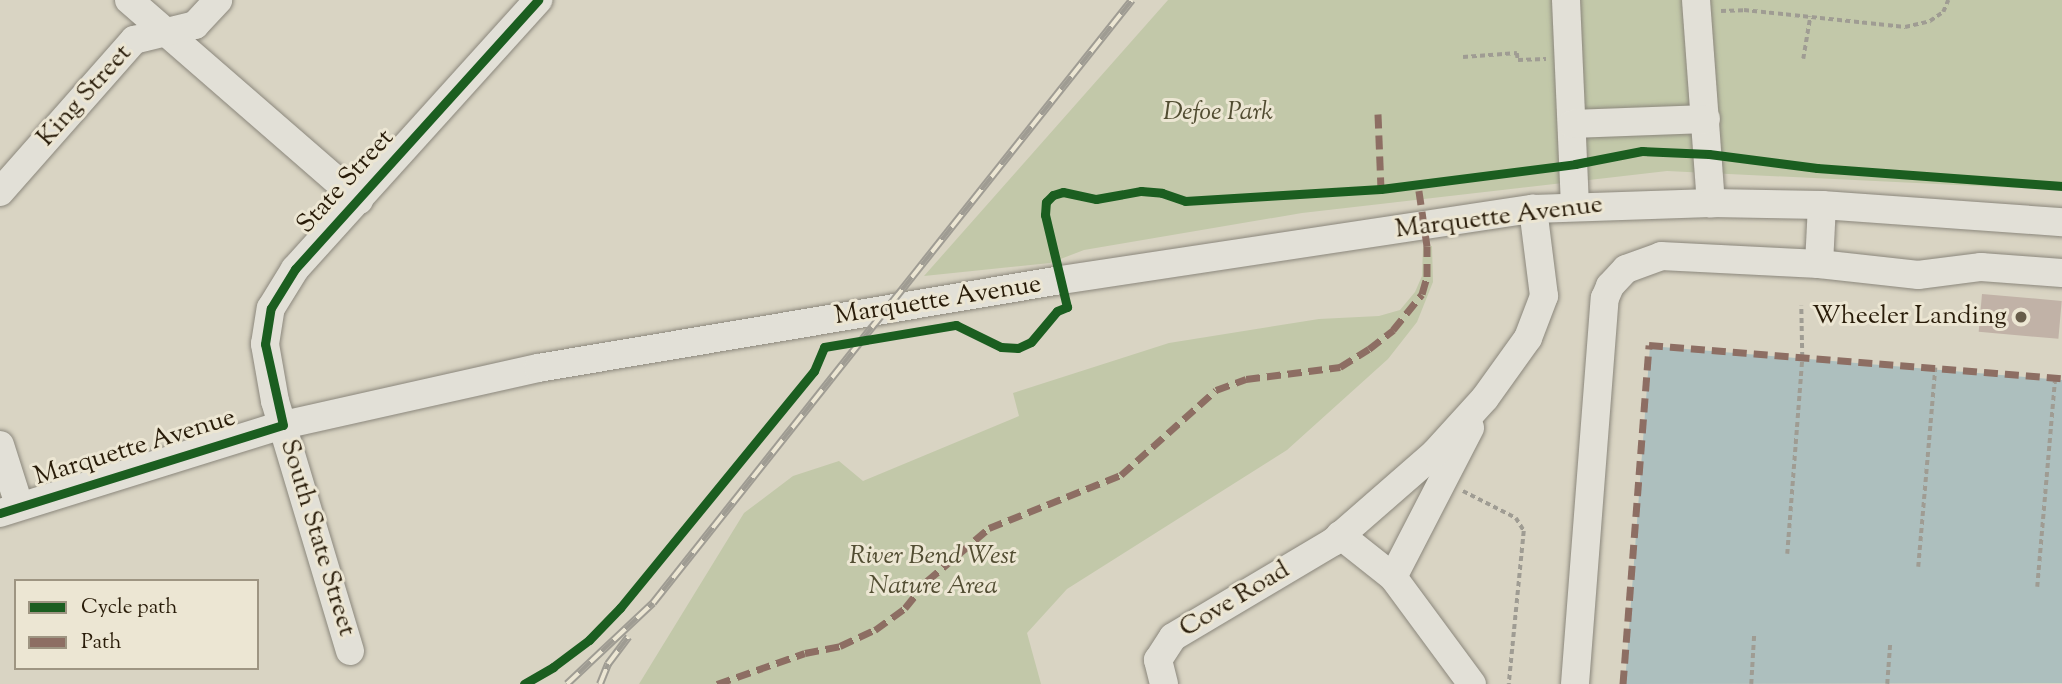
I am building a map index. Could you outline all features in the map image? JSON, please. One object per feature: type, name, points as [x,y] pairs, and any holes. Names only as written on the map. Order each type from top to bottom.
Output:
[{"type":"street","points":[[129,0],[359,200]]},
{"type":"street","name":"King Street","points":[[0,192],[134,40],[195,25],[218,0]]},
{"type":"street","name":"State Street","points":[[283,425],[265,344],[271,308],[295,269],[538,0]]},
{"type":"street","points":[[1566,0],[1575,206]]},
{"type":"street","points":[[1696,6],[1710,203]]},
{"type":"street","points":[[1572,124],[1706,118]]},
{"type":"street","name":"Marquette Avenue","points":[[9,509],[283,425],[538,368],[1048,283],[1533,209],[1710,203],[1822,205],[2062,222]]},
{"type":"street","points":[[1819,264],[1822,205]]},
{"type":"street","name":"Cove Road","points":[[1164,684],[1158,660],[1173,637],[1340,535],[1436,453],[1485,398],[1528,338],[1544,296],[1533,209]]},
{"type":"street","points":[[1575,684],[1605,298],[1611,286],[1626,269],[1661,256],[1819,264],[1919,275],[1981,267],[2062,273]]},
{"type":"street","name":"Cove Road","points":[[1393,578],[1485,398]]},
{"type":"street","name":"South State Street","points":[[283,425],[351,651]]},
{"type":"street","points":[[0,445],[9,509]]},
{"type":"street","points":[[1340,535],[1393,578],[1472,684]]},
{"type":"path","points":[[1696,6],[1914,26],[1922,25],[1942,12],[1948,0]]},
{"type":"path","points":[[1803,59],[1810,16]]},
{"type":"path","points":[[1463,57],[1517,53],[1518,60],[1569,58]]},
{"type":"path","points":[[1787,554],[1802,357],[1801,306]]},
{"type":"path","points":[[1918,567],[1935,368]]},
{"type":"path","points":[[2037,587],[2055,378]]},
{"type":"path","points":[[1444,482],[1516,518],[1524,530],[1509,684]]},
{"type":"path","points":[[1751,684],[1754,634]]},
{"type":"path","points":[[1887,684],[1890,643]]},
{"type":"green space","name":"Defoe Park","points":[[1168,0],[2062,0],[2062,190],[1667,171],[1302,213],[1084,250],[1050,263],[924,276]]},
{"type":"green space","name":"River Bend West Nature Area","points":[[1432,246],[1433,282],[1417,322],[1388,359],[1287,450],[1067,589],[1027,633],[1041,684],[639,684],[744,513],[793,476],[839,461],[863,481],[1019,416],[1013,393],[1169,343],[1319,319],[1379,316],[1400,310],[1415,292],[1422,276],[1423,247]]},
{"type":"shaded area","points":[[1650,346],[2062,380],[2062,683],[1625,684]]},
{"type":"building","name":"Wheeler Landing","points":[[1982,294],[2062,301],[2058,339],[1979,332]]},
{"type":"railway","points":[[567,684],[653,603],[1132,0]]},
{"type":"railway","points":[[600,684],[608,664],[628,637]]},
{"type":"marked path","points":[[1378,114],[1381,189]]},
{"type":"marked path","points":[[717,684],[805,653],[840,646],[875,630],[905,608],[927,581],[989,528],[1121,475],[1216,390],[1246,379],[1340,367],[1369,349],[1393,330],[1422,294],[1427,277],[1427,246],[1418,184]]},
{"type":"marked path","points":[[1623,684],[1649,345],[2062,378]]},
{"type":"cycle path","points":[[0,513],[283,425],[265,344],[271,308],[295,269],[538,0]]},
{"type":"cycle path","points":[[524,684],[553,667],[589,640],[620,608],[814,371],[824,347],[956,325],[1001,347],[1018,348],[1031,342],[1057,311],[1067,307],[1045,215],[1046,202],[1053,195],[1063,192],[1096,199],[1141,191],[1162,193],[1185,201],[1381,189],[1575,164],[1642,151],[1709,154],[1817,168],[2062,186]]},
{"type":"place","name":"Wheeler Landing","points":[[2021,317]]}]
